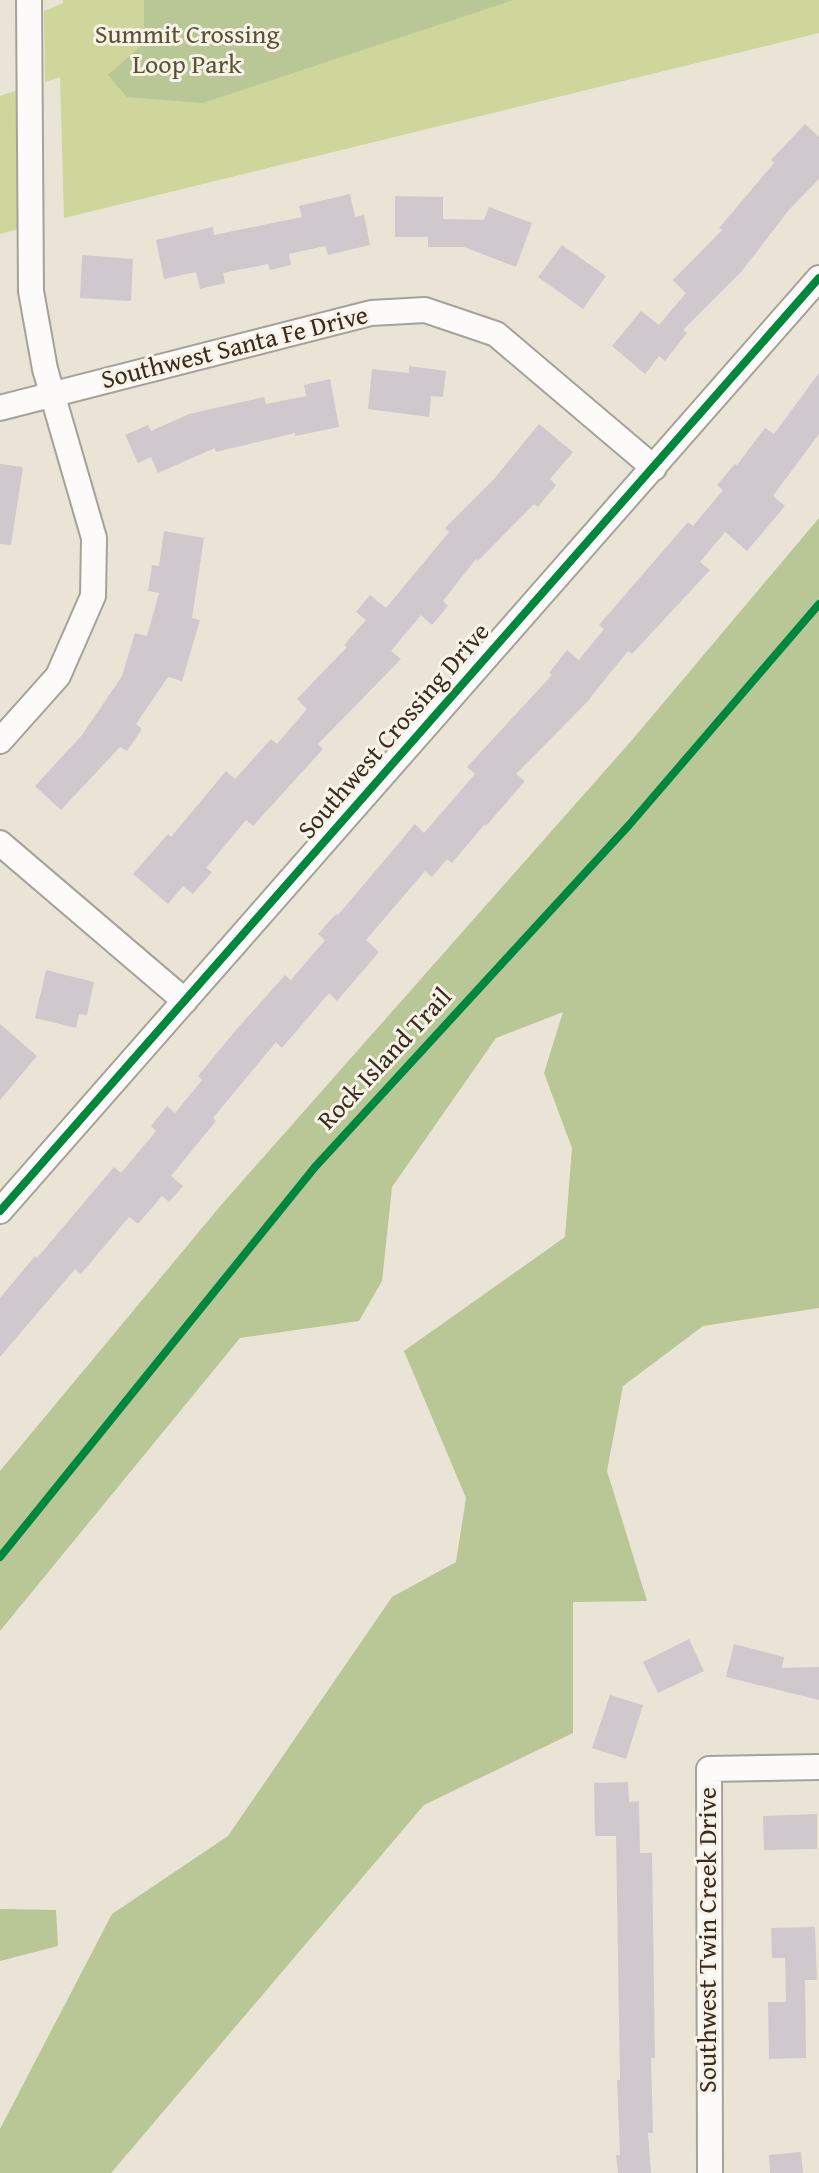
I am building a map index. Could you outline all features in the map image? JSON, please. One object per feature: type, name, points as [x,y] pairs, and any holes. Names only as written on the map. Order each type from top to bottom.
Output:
[{"type":"street","points":[[0,741],[58,676],[93,596],[94,538],[45,369],[31,282],[29,0]]},
{"type":"street","name":"Southwest Crossing Drive","points":[[0,1211],[819,278]]},
{"type":"street","name":"Southwest Santa Fe Drive","points":[[0,408],[371,313],[425,310],[496,334],[654,468]]},
{"type":"street","points":[[0,843],[185,1001]]},
{"type":"street","name":"Southwest Twin Creek Drive","points":[[710,2173],[709,1769],[819,1767]]},
{"type":"green space","points":[[63,0],[819,0],[819,33],[64,218],[60,77],[45,82],[44,11],[63,3]]},
{"type":"green space","name":"Summit Crossing Loop Park","points":[[144,0],[513,0],[203,103],[127,97],[108,75],[144,43]]},
{"type":"green space","points":[[26,87],[30,226],[0,234],[0,96]]},
{"type":"green space","points":[[819,518],[819,1308],[703,1326],[623,1386],[607,1471],[647,1601],[573,1602],[573,1733],[424,1805],[111,2173],[0,2173],[0,2129],[112,1914],[228,1836],[392,1597],[456,1562],[466,1498],[404,1351],[565,1237],[572,1148],[544,1073],[563,1012],[496,1038],[392,1187],[382,1281],[359,1321],[240,1338],[0,1631],[0,1471],[222,1204],[632,740]]},
{"type":"green space","points":[[0,1909],[56,1910],[58,1946],[0,1961]]},
{"type":"building","points":[[805,124],[819,137],[819,179],[789,210],[741,272],[683,330],[687,333],[665,361],[659,356],[645,374],[612,346],[641,311],[659,325],[686,293],[673,280],[722,230],[719,228],[774,163],[771,160]]},
{"type":"building","points":[[350,194],[355,217],[364,215],[370,245],[328,255],[325,246],[289,254],[291,265],[270,270],[268,264],[223,273],[225,283],[200,289],[196,272],[164,279],[156,240],[213,227],[214,235],[302,217],[299,206]]},
{"type":"building","points":[[395,196],[443,197],[443,219],[484,220],[489,207],[532,223],[516,267],[464,247],[428,247],[428,237],[395,237]]},
{"type":"building","points":[[562,245],[606,276],[583,309],[538,277]]},
{"type":"building","points":[[82,255],[133,259],[131,301],[80,298]]},
{"type":"building","points":[[409,366],[446,371],[443,397],[431,396],[429,417],[368,409],[372,369],[409,373]]},
{"type":"building","points":[[819,373],[819,434],[773,496],[785,506],[747,551],[725,532],[700,562],[710,570],[632,654],[628,651],[586,703],[516,774],[525,781],[486,826],[452,863],[447,859],[432,877],[425,871],[366,940],[379,952],[337,1001],[329,993],[282,1048],[276,1042],[213,1118],[216,1121],[171,1176],[183,1186],[169,1202],[162,1196],[138,1224],[129,1217],[81,1274],[75,1269],[0,1357],[0,1298],[114,1167],[121,1173],[156,1131],[151,1126],[167,1106],[175,1113],[202,1080],[198,1076],[236,1030],[285,975],[291,980],[325,940],[318,934],[338,915],[415,824],[424,833],[475,774],[467,767],[552,675],[549,673],[567,650],[579,660],[604,629],[599,625],[688,522],[693,526],[723,490],[717,485],[737,465],[765,428],[774,434]]},
{"type":"building","points":[[330,379],[339,427],[295,436],[295,433],[216,452],[215,448],[158,473],[151,457],[138,463],[125,435],[148,425],[151,431],[189,414],[264,397],[266,404],[306,396],[304,385]]},
{"type":"building","points":[[539,424],[573,452],[550,479],[556,485],[538,507],[534,504],[478,561],[476,559],[443,601],[448,606],[432,625],[421,615],[391,651],[401,659],[318,744],[323,749],[253,826],[246,820],[206,868],[212,872],[193,894],[183,886],[168,904],[133,874],[168,834],[171,837],[226,771],[235,779],[271,739],[277,744],[307,709],[297,699],[347,647],[344,645],[366,620],[356,612],[370,595],[386,608],[449,532],[445,528],[494,479]]},
{"type":"building","points":[[0,464],[23,467],[11,545],[0,544]]},
{"type":"building","points":[[164,531],[204,538],[192,618],[200,620],[182,681],[168,677],[136,724],[142,729],[127,751],[120,747],[61,810],[35,786],[82,735],[122,676],[135,633],[147,636],[159,593],[148,591],[152,565],[159,566]]},
{"type":"building","points":[[46,970],[94,982],[87,1015],[79,1014],[76,1028],[35,1018]]},
{"type":"building","points":[[0,1024],[37,1056],[0,1100]]},
{"type":"building","points":[[689,1639],[704,1671],[658,1693],[643,1662]]},
{"type":"building","points":[[734,1644],[784,1657],[782,1668],[819,1667],[819,1700],[726,1677]]},
{"type":"building","points":[[610,1695],[643,1705],[626,1759],[592,1748]]},
{"type":"building","points":[[628,1782],[629,1802],[639,1801],[640,1853],[652,1853],[655,2058],[651,2058],[653,2133],[648,2133],[651,2173],[618,2173],[617,2080],[620,2080],[616,1836],[595,1836],[594,1783]]},
{"type":"building","points":[[817,1814],[817,1849],[764,1850],[763,1816]]},
{"type":"building","points":[[815,1927],[817,1980],[805,1980],[806,2058],[769,2059],[768,2002],[786,2002],[785,1958],[772,1958],[771,1928]]},
{"type":"building","points":[[801,2152],[803,2173],[770,2173],[769,2155]]},
{"type":"cycle path","points":[[0,1211],[819,278]]},
{"type":"cycle path","name":"Rock Island Trail","points":[[0,1557],[315,1167],[630,824],[819,604]]}]
